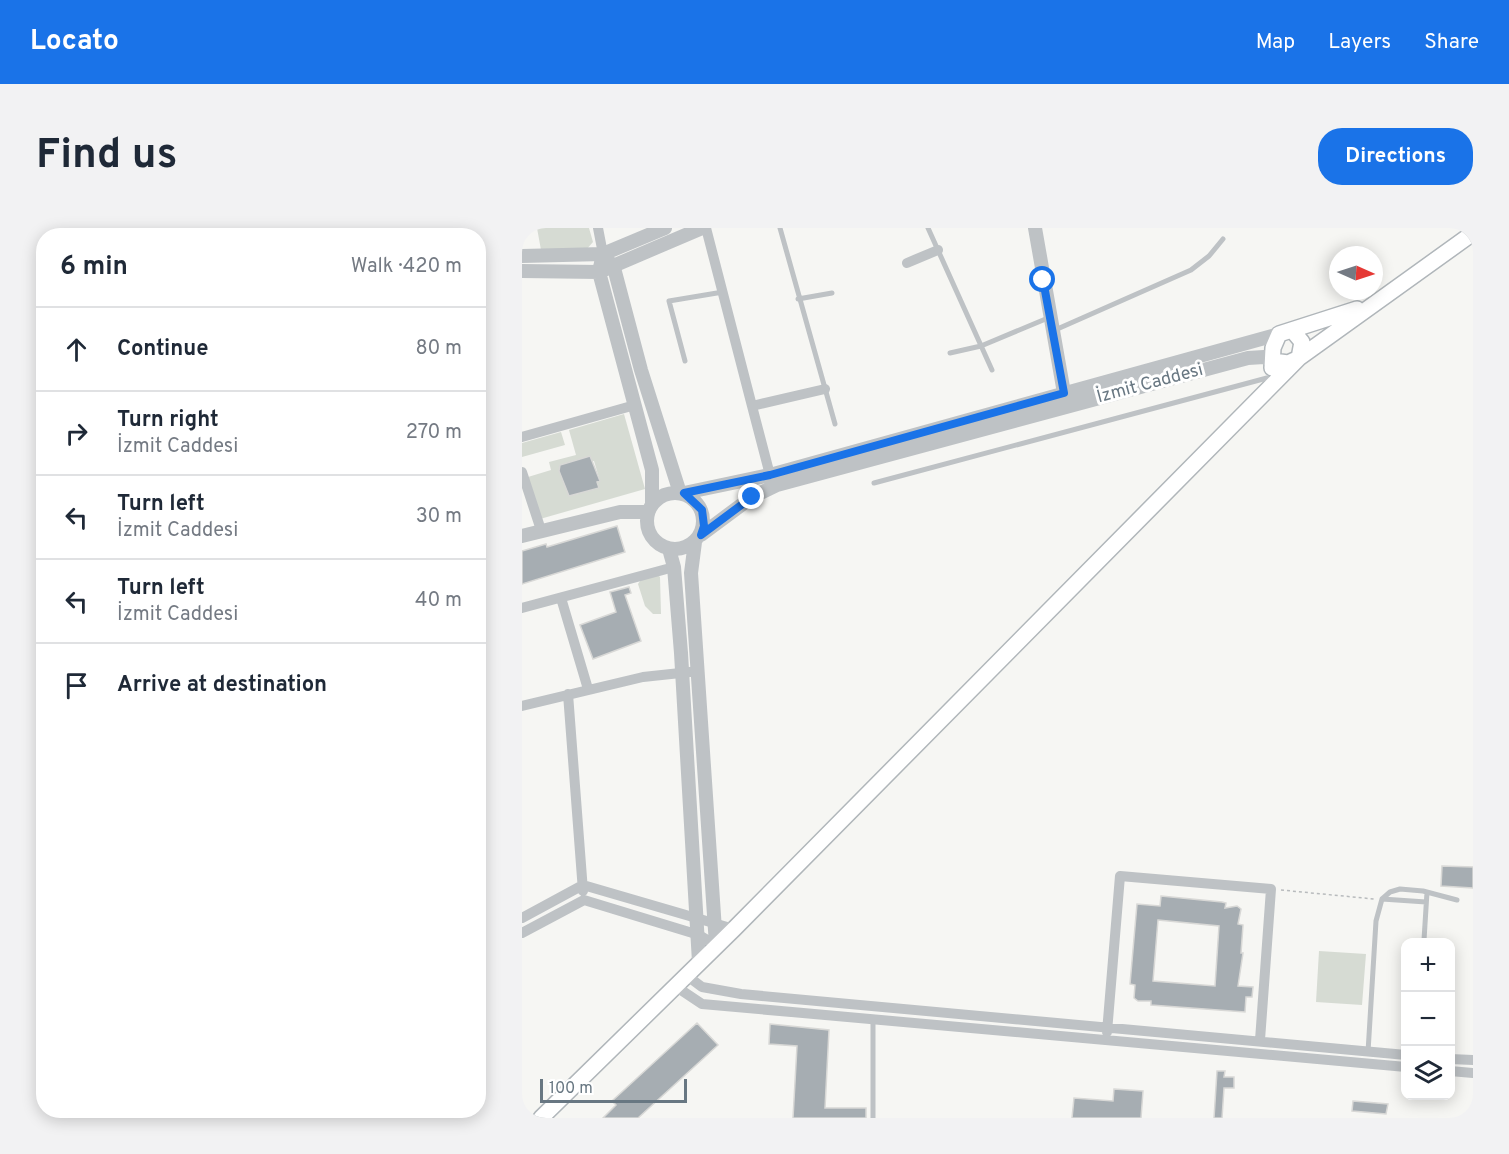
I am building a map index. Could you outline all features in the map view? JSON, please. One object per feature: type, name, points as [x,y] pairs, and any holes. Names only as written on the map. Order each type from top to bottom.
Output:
[{"type":"main road","name":"İzmit Caddesi","points":[[1274,361],[1288,363],[1299,358],[1388,297],[1473,233]]},
{"type":"main road","name":"İzmit Caddesi","points":[[1286,332],[1336,318],[1388,297]]},
{"type":"main road","points":[[541,1118],[734,929],[1299,358],[1302,342],[1286,332],[1274,348],[1274,361],[1267,378],[1231,426]]},
{"type":"street","points":[[598,228],[603,254],[599,272],[652,470],[647,522],[653,539],[669,549],[674,567],[699,962]]},
{"type":"street","points":[[528,253],[603,254],[665,228]]},
{"type":"street","points":[[522,271],[599,272],[614,268],[704,228],[723,292],[770,475]]},
{"type":"street","points":[[1035,228],[1064,393]]},
{"type":"street","points":[[907,263],[938,250]]},
{"type":"street","points":[[603,254],[614,268],[642,373],[682,493],[702,510],[704,526],[698,538],[691,573],[716,945]]},
{"type":"street","name":"İzmit Caddesi","points":[[650,508],[666,494],[682,493],[770,475],[1286,332]]},
{"type":"street","name":"İzmit Caddesi","points":[[669,549],[687,548],[752,497],[777,484],[1248,358],[1264,357],[1274,361]]},
{"type":"street","points":[[752,405],[825,389]]},
{"type":"street","points":[[522,437],[635,405]]},
{"type":"street","points":[[522,472],[541,530]]},
{"type":"street","points":[[522,536],[620,512],[650,508]]},
{"type":"street","points":[[522,608],[674,567]]},
{"type":"street","points":[[561,598],[588,689]]},
{"type":"street","points":[[522,706],[588,689],[699,671]]},
{"type":"street","points":[[568,694],[584,900]]},
{"type":"street","points":[[1106,1039],[1120,876],[1271,890],[1260,1040]]},
{"type":"street","points":[[522,918],[583,885],[734,929]]},
{"type":"street","points":[[522,933],[584,900],[699,934],[716,945]]},
{"type":"street","points":[[681,980],[702,987],[741,994],[1107,1025],[1401,1055]]},
{"type":"street","points":[[681,980],[702,1004],[1401,1067]]},
{"type":"street","points":[[1455,1059],[1473,1060]]},
{"type":"street","points":[[1455,1071],[1473,1073]]},
{"type":"lane","points":[[780,228],[798,299],[835,424]]},
{"type":"lane","points":[[928,228],[992,370]]},
{"type":"lane","points":[[950,353],[981,346],[1051,324],[1191,270],[1209,256],[1222,239]]},
{"type":"lane","points":[[685,361],[669,301],[723,292]]},
{"type":"lane","points":[[798,299],[832,292]]},
{"type":"lane","points":[[874,483],[1267,378]]},
{"type":"lane","points":[[1368,1052],[1376,921],[1382,899],[1395,890],[1427,892],[1457,900]]},
{"type":"lane","points":[[1424,938],[1427,892]]},
{"type":"lane","points":[[1382,899],[1426,902]]},
{"type":"lane","points":[[873,1018],[873,1118]]},
{"type":"path","points":[[1271,890],[1382,899]]},
{"type":"shaded area","points":[[537,228],[589,228],[593,242],[586,250],[541,250]]},
{"type":"shaded area","points":[[624,414],[645,489],[540,519],[528,477],[551,470],[549,462],[576,455],[569,430]],"holes":[[[594,461],[600,481],[597,482],[599,488],[591,490],[589,486],[577,490],[578,494],[569,496],[559,471],[560,465]]]},
{"type":"shaded area","points":[[561,432],[565,445],[522,457],[522,443]]},
{"type":"shaded area","points":[[657,574],[660,577],[661,614],[653,614],[645,606],[638,584],[642,578]]},
{"type":"shaded area","points":[[1319,951],[1366,954],[1362,1005],[1316,1002]]},
{"type":"building","points":[[590,456],[600,481],[597,482],[599,488],[569,496],[559,471],[560,465]]},
{"type":"building","points":[[617,526],[625,552],[522,584],[522,551],[546,544],[547,547]]},
{"type":"building","points":[[629,587],[631,593],[625,595],[641,641],[593,659],[580,625],[616,612],[610,592]]},
{"type":"building","points":[[1442,866],[1473,867],[1473,888],[1441,886]]},
{"type":"building","points":[[1161,896],[1222,902],[1226,903],[1225,908],[1237,906],[1241,909],[1238,924],[1243,925],[1241,953],[1243,953],[1238,986],[1253,987],[1252,997],[1246,997],[1245,1012],[1151,1005],[1151,1001],[1138,1001],[1134,998],[1135,985],[1130,984],[1137,904],[1160,906]],"holes":[[[1158,920],[1219,926],[1215,986],[1153,981]]]},
{"type":"building","points":[[697,1023],[718,1045],[638,1118],[603,1118],[616,1105],[612,1101]]},
{"type":"building","points":[[770,1024],[829,1030],[825,1108],[866,1108],[866,1118],[793,1118],[797,1046],[769,1044]]},
{"type":"building","points":[[1217,1071],[1225,1071],[1224,1077],[1234,1077],[1234,1088],[1224,1088],[1222,1118],[1214,1118]]},
{"type":"building","points":[[1114,1089],[1143,1091],[1141,1118],[1072,1118],[1074,1098],[1113,1101]]},
{"type":"building","points":[[1353,1101],[1388,1104],[1386,1114],[1352,1111]]},
{"type":"route","points":[[752,497],[701,535],[704,526],[702,510],[691,497],[684,493],[722,487],[770,475],[1064,393],[1043,280]]}]
